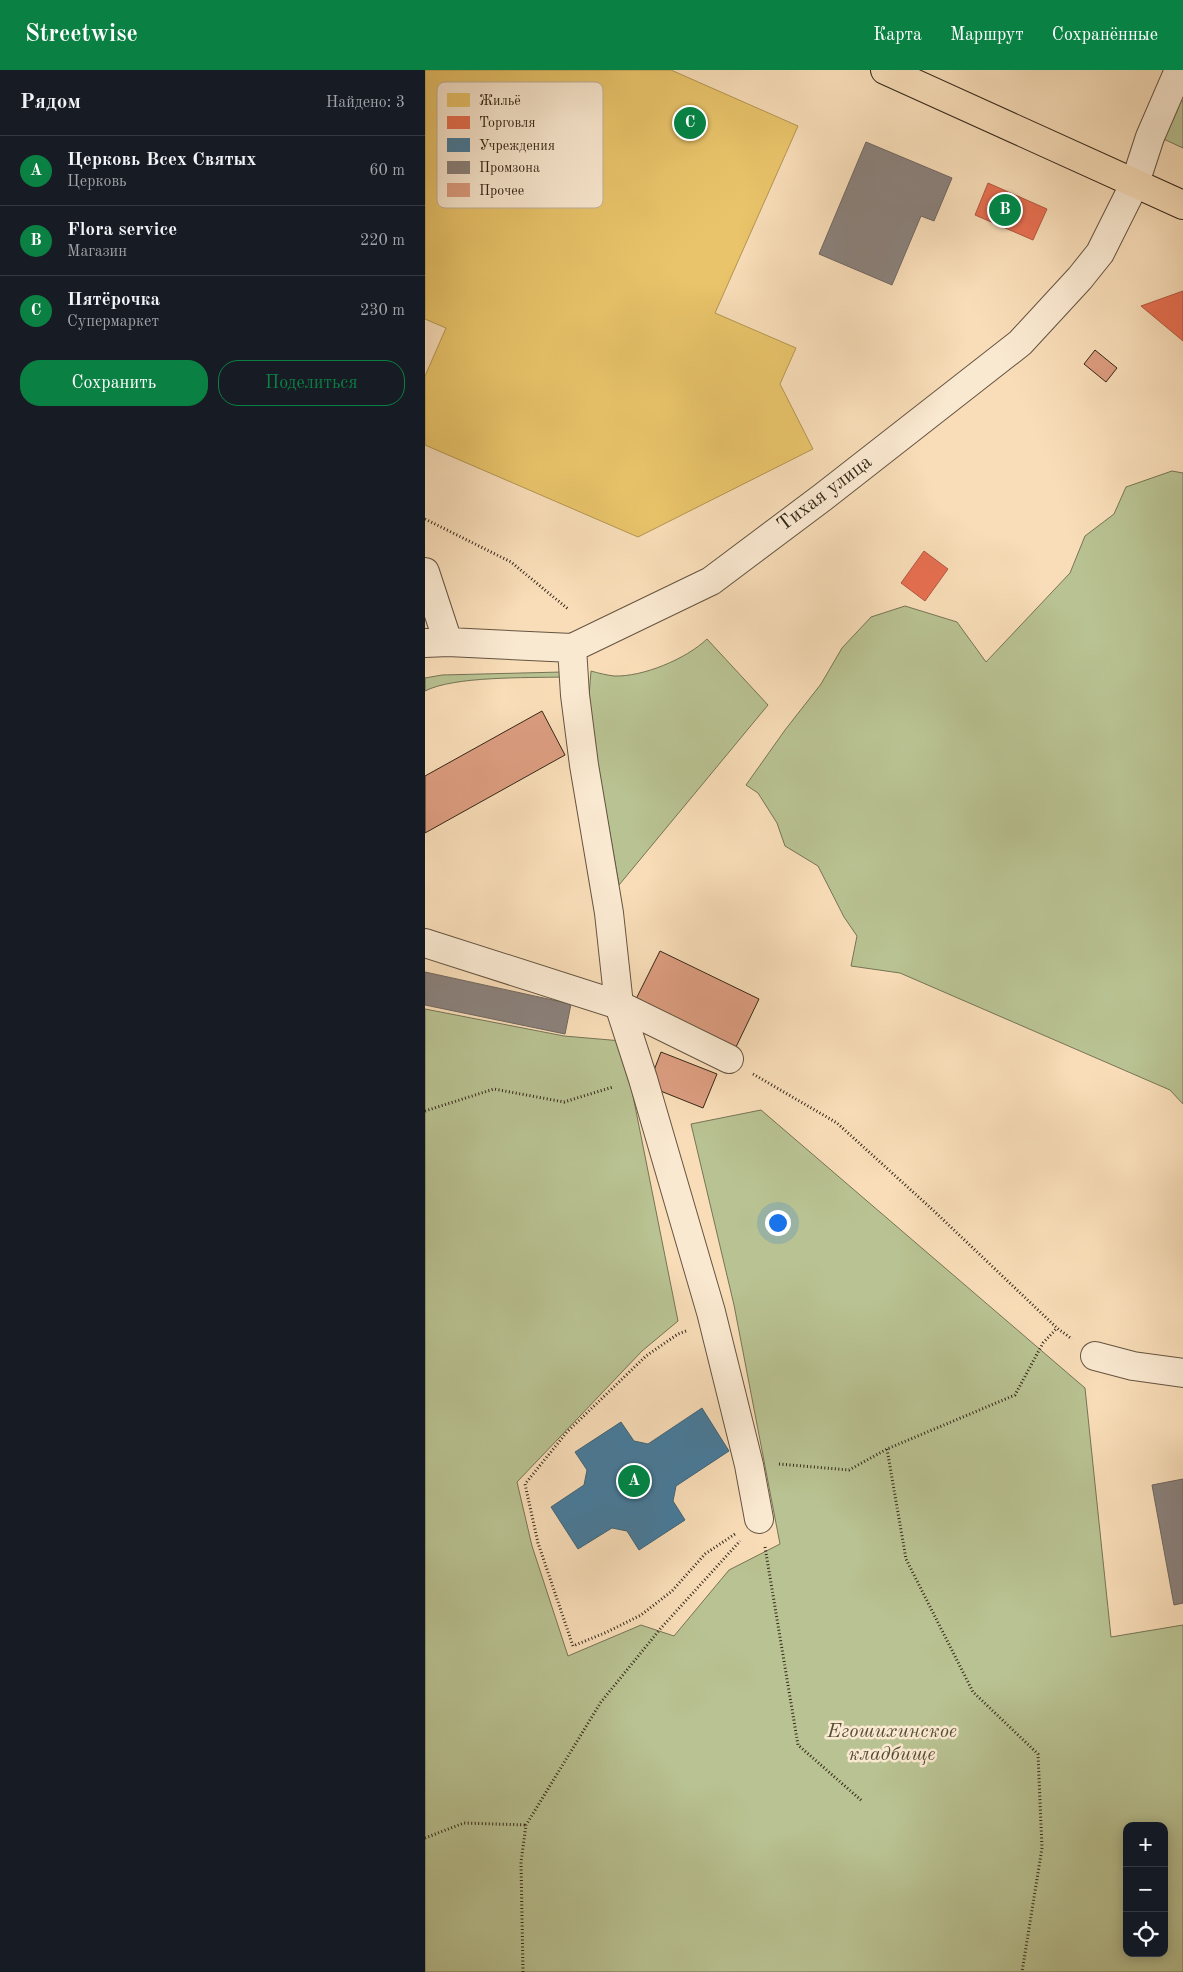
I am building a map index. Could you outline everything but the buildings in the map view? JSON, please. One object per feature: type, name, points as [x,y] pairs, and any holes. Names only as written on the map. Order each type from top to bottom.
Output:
[{"type":"main road","points":[[885,70],[1183,205]]},
{"type":"street","name":"Тихая улица","points":[[436,643],[572,648],[711,581],[823,497],[1020,343],[1081,278],[1100,253],[1135,183],[1150,137],[1179,70]]},
{"type":"street","points":[[425,572],[436,643]]},
{"type":"street","points":[[572,648],[575,695],[584,765],[609,913],[619,1005],[643,1079],[713,1322],[749,1465],[759,1519]]},
{"type":"street","points":[[425,943],[619,1005],[729,1059]]},
{"type":"street","points":[[1095,1356],[1133,1366],[1183,1372]]},
{"type":"path","points":[[425,519],[511,562],[568,610]]},
{"type":"path","points":[[729,1059],[837,1123],[934,1211],[1057,1328],[1095,1356]]},
{"type":"path","points":[[425,1111],[494,1089],[564,1102],[643,1079]]},
{"type":"path","points":[[713,1322],[678,1334],[646,1356],[567,1432],[525,1484],[538,1543],[573,1646],[607,1632],[641,1614],[672,1591],[705,1554],[759,1519]]},
{"type":"path","points":[[749,1465],[767,1462],[849,1470],[887,1449],[1015,1394],[1043,1343],[1057,1328]]},
{"type":"path","points":[[887,1449],[906,1560],[973,1692],[1038,1754],[1042,1848],[1022,1972]]},
{"type":"path","points":[[759,1519],[798,1745],[862,1801]]},
{"type":"path","points":[[523,1972],[521,1862],[526,1825],[601,1702],[661,1628],[759,1519]]},
{"type":"path","points":[[425,1838],[464,1823],[526,1825]]},
{"type":"green space","points":[[1178,99],[1183,101],[1183,148],[1155,135]]},
{"type":"green space","points":[[1172,471],[1183,473],[1183,1104],[1170,1090],[900,973],[851,966],[857,936],[844,917],[818,866],[785,846],[777,823],[758,793],[746,785],[821,684],[842,648],[871,617],[905,606],[957,622],[986,662],[1070,573],[1085,536],[1114,514],[1126,487]]},
{"type":"green space","points":[[707,639],[768,705],[619,885],[588,709],[591,671],[614,676],[625,676],[651,670],[676,660]]},
{"type":"green space","points":[[562,672],[562,677],[472,680],[438,686],[425,691],[425,678],[442,675]]},
{"type":"green space","name":"Егошихинское кладбище","points":[[425,1009],[564,1036],[622,1041],[678,1321],[642,1351],[517,1482],[532,1546],[568,1656],[641,1625],[674,1636],[729,1570],[780,1544],[734,1305],[691,1124],[761,1110],[1085,1388],[1111,1637],[1183,1625],[1183,1972],[425,1972]]},
{"type":"place","name":"Пятёрочка","points":[[690,123]]},
{"type":"place","name":"Flora service","points":[[1005,210]]},
{"type":"place","name":"Церковь Всех Святых","points":[[634,1481]]}]
